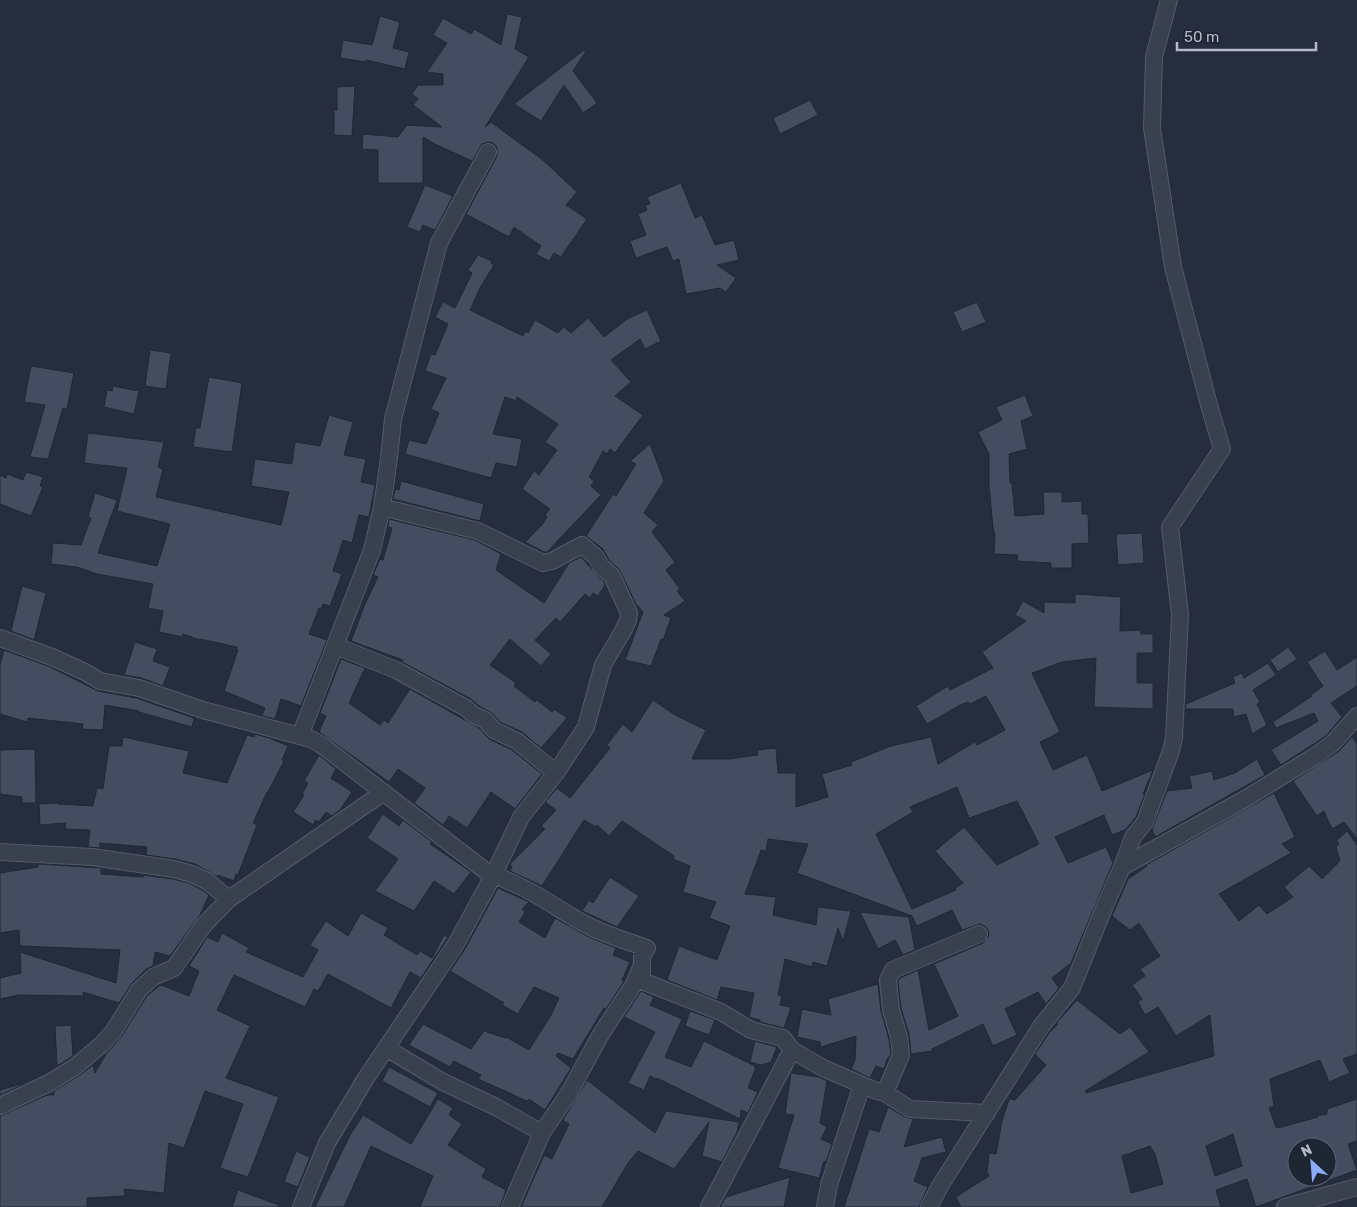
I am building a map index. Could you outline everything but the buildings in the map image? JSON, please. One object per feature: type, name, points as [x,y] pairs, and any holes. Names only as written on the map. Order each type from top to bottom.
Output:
[{"type":"street","points":[[929,1207],[1042,1025],[1072,988],[1133,837],[1144,822],[1171,751],[1174,738],[1180,615],[1170,527],[1222,449],[1173,267],[1152,128],[1154,57],[1168,0]]},
{"type":"street","points":[[300,736],[372,550],[382,507],[393,418],[438,243],[488,152]]},
{"type":"street","points":[[301,1207],[327,1143],[366,1078],[456,944],[494,874],[522,816],[556,773],[586,727],[603,665],[628,620],[629,613],[612,576],[582,544],[552,561],[544,563],[478,531],[382,507]]},
{"type":"street","points":[[2,642],[77,668],[100,681],[139,688],[203,710],[300,736],[323,746],[487,872],[537,895],[568,915],[595,929],[647,948],[642,956],[642,981],[721,1012],[751,1030],[783,1038],[792,1050],[823,1068],[886,1093],[910,1108],[916,1110],[987,1113]]},
{"type":"street","points":[[336,646],[396,670],[460,705],[485,720],[494,730],[517,741],[556,773]]},
{"type":"street","points":[[1122,867],[1244,799],[1315,756],[1333,743],[1357,716]]},
{"type":"street","points":[[0,1106],[49,1083],[75,1067],[113,1032],[139,990],[153,977],[174,968],[203,926],[229,899],[384,792]]},
{"type":"street","points":[[0,852],[92,857],[174,869],[207,881],[229,899]]},
{"type":"street","points":[[886,1093],[901,1055],[899,1037],[891,1010],[888,980],[892,970],[979,934]]},
{"type":"street","points":[[510,1207],[542,1133],[569,1092],[601,1034],[634,984],[641,967]]},
{"type":"street","points":[[386,1048],[443,1082],[496,1107],[542,1133]]},
{"type":"street","points":[[709,1207],[792,1050]]},
{"type":"street","points":[[824,1207],[862,1085]]},
{"type":"street","points":[[1285,1207],[1357,1187]]}]
